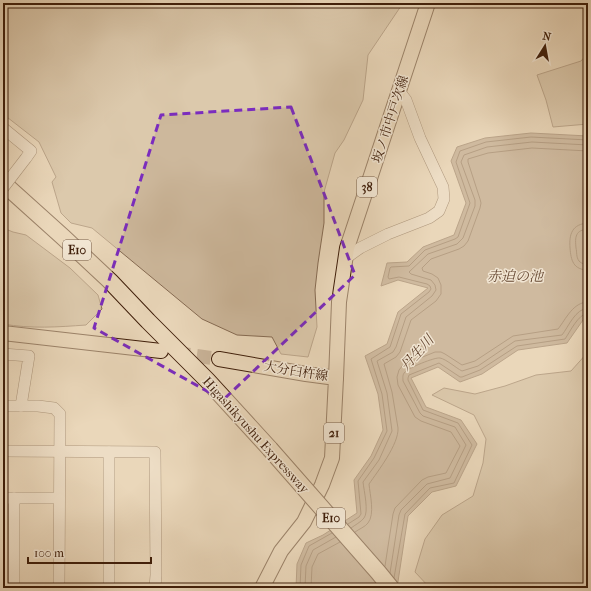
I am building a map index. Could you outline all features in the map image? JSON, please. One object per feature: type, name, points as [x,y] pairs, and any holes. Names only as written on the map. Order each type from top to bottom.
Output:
[{"type":"highway","points":[[3,174],[96,264],[110,281]]},
{"type":"highway","name":"Higashikyushu Expressway","points":[[3,183],[110,281],[207,380],[270,449],[391,588]]},
{"type":"highway","name":"Higashikyushu Expressway","points":[[5,194],[148,321]]},
{"type":"main road","name":"坂ノ市中戸次線","points":[[336,378],[339,302],[347,248],[428,3]]},
{"type":"main road","points":[[3,333],[161,351]]},
{"type":"main road","name":"大分臼杵線","points":[[219,359],[336,378],[332,458],[322,485],[304,522],[281,550],[262,588]]},
{"type":"street","points":[[346,258],[360,248],[388,234],[429,218],[439,211],[444,199],[443,187],[420,138],[406,100],[399,91]]},
{"type":"street","points":[[3,128],[31,151],[5,194]]},
{"type":"street","points":[[3,354],[29,356],[21,406]]},
{"type":"street","points":[[3,406],[38,406],[54,408],[60,414],[59,588]]},
{"type":"street","points":[[3,451],[156,452],[156,575],[154,588]]},
{"type":"street","points":[[109,452],[109,588]]},
{"type":"street","points":[[14,588],[8,498],[59,498]]},
{"type":"highlighted area","points":[[291,107],[355,275],[223,400],[94,328],[161,115]]},
{"type":"shaded area","points":[[3,3],[403,3],[368,55],[363,100],[344,140],[335,153],[324,192],[324,223],[315,290],[317,327],[308,357],[281,354],[272,337],[237,335],[202,319],[92,228],[71,223],[61,213],[52,182],[56,177],[39,142],[3,114]]},
{"type":"shaded area","points":[[588,53],[588,124],[553,127],[546,100],[537,75],[581,61]]},
{"type":"shaded area","points":[[3,228],[26,235],[70,268],[98,295],[102,309],[86,325],[34,327],[3,324]]},
{"type":"shaded area","points":[[588,352],[588,588],[430,588],[415,572],[425,539],[442,515],[473,496],[483,463],[486,439],[474,415],[432,395],[444,388],[475,394],[505,386],[536,375],[571,371]]},
{"type":"water","name":"赤迫の池","points":[[531,133],[588,136],[588,238],[585,239],[588,276],[588,315],[567,343],[518,350],[482,374],[460,382],[438,367],[411,378],[426,407],[461,420],[477,444],[456,486],[432,492],[408,516],[397,588],[296,588],[297,564],[306,543],[323,535],[357,513],[354,480],[371,456],[383,430],[378,394],[365,356],[387,344],[398,312],[428,288],[398,280],[381,286],[387,263],[407,262],[423,247],[454,235],[466,203],[451,161],[457,147],[485,138]]},
{"type":"tunnel","points":[[176,353],[219,359]]},
{"type":"water label","name":"丹生川","points":[[417,353]]}]
